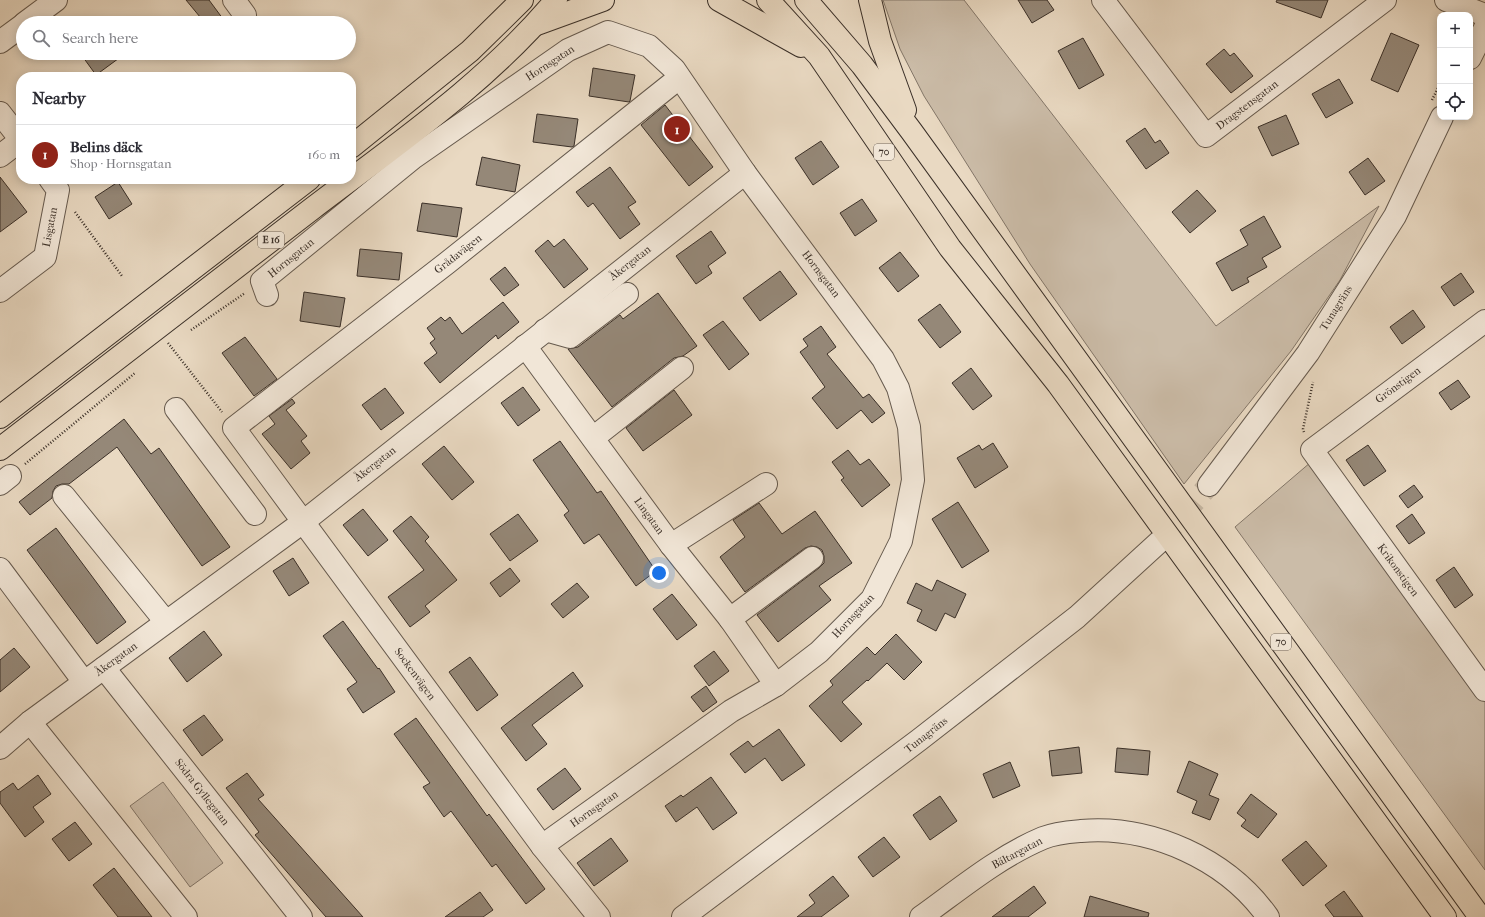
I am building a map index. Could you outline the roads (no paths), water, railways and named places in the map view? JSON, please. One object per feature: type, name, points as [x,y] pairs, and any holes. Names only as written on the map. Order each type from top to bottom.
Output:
[{"type":"highway","points":[[356,142],[470,51],[522,0]]},
{"type":"highway","name":"E 16","points":[[356,176],[418,128],[489,69],[536,25],[556,0]]},
{"type":"highway","points":[[536,25],[602,0]]},
{"type":"highway","name":"70","points":[[719,0],[819,56]]},
{"type":"highway","name":"70","points":[[768,0],[819,56],[950,248],[1058,384],[1445,917]]},
{"type":"highway","name":"70","points":[[806,0],[862,65],[912,132],[1480,917]]},
{"type":"highway","points":[[870,0],[880,41],[912,132]]},
{"type":"highway","name":"E 16","points":[[0,417],[303,184]]},
{"type":"highway","name":"E 16","points":[[0,449],[345,184]]},
{"type":"street","points":[[35,16],[56,0]]},
{"type":"street","name":"Dragstensgatan","points":[[1103,0],[1206,136],[1385,0]]},
{"type":"street","points":[[1446,0],[1485,15]]},
{"type":"street","points":[[1473,52],[1485,28]]},
{"type":"street","points":[[0,42],[16,30]]},
{"type":"street","name":"Hornsgatan","points":[[264,288],[413,158],[568,50],[608,32],[649,46],[674,69],[745,173],[883,359],[898,388],[909,427],[913,480],[901,541],[872,599],[819,652],[776,685],[731,712],[542,846]]},
{"type":"street","name":"Grådavägen","points":[[234,428],[447,263],[679,78]]},
{"type":"street","points":[[0,113],[16,134]]},
{"type":"street","name":"Tunagräns","points":[[1209,485],[1308,353],[1395,216],[1441,120]]},
{"type":"street","points":[[0,156],[16,144]]},
{"type":"street","name":"Åkergatan","points":[[0,748],[30,722],[303,522],[745,173]]},
{"type":"street","name":"Lisgatan","points":[[0,291],[45,257],[54,184]]},
{"type":"street","points":[[545,330],[570,337],[627,294]]},
{"type":"street","name":"Grönstigen","points":[[1312,450],[1485,321]]},
{"type":"street","name":"Lingatan","points":[[524,346],[671,546],[730,619],[776,685]]},
{"type":"street","points":[[592,438],[682,368]]},
{"type":"street","points":[[176,409],[255,514]]},
{"type":"street","name":"Sockenvägen","points":[[234,428],[542,846],[599,917]]},
{"type":"street","name":"Krikonstigen","points":[[1312,450],[1485,690]]},
{"type":"street","points":[[671,546],[766,484]]},
{"type":"street","points":[[64,496],[166,622]]},
{"type":"street","name":"Tunagräns","points":[[683,917],[913,745],[1071,622],[1159,542]]},
{"type":"street","points":[[730,619],[812,558]]},
{"type":"street","points":[[0,569],[84,682]]},
{"type":"street","name":"Södra Gyllegatan","points":[[104,668],[301,917]]},
{"type":"street","points":[[30,722],[186,917]]},
{"type":"street","name":"Bältargatan","points":[[921,917],[1000,860],[1044,838],[1066,832],[1102,829],[1141,834],[1177,846],[1220,870],[1259,905],[1268,917]]},
{"type":"tunnel","points":[[1159,542],[1209,485]]},
{"type":"place","name":"Belins däck","points":[[677,129]]}]
